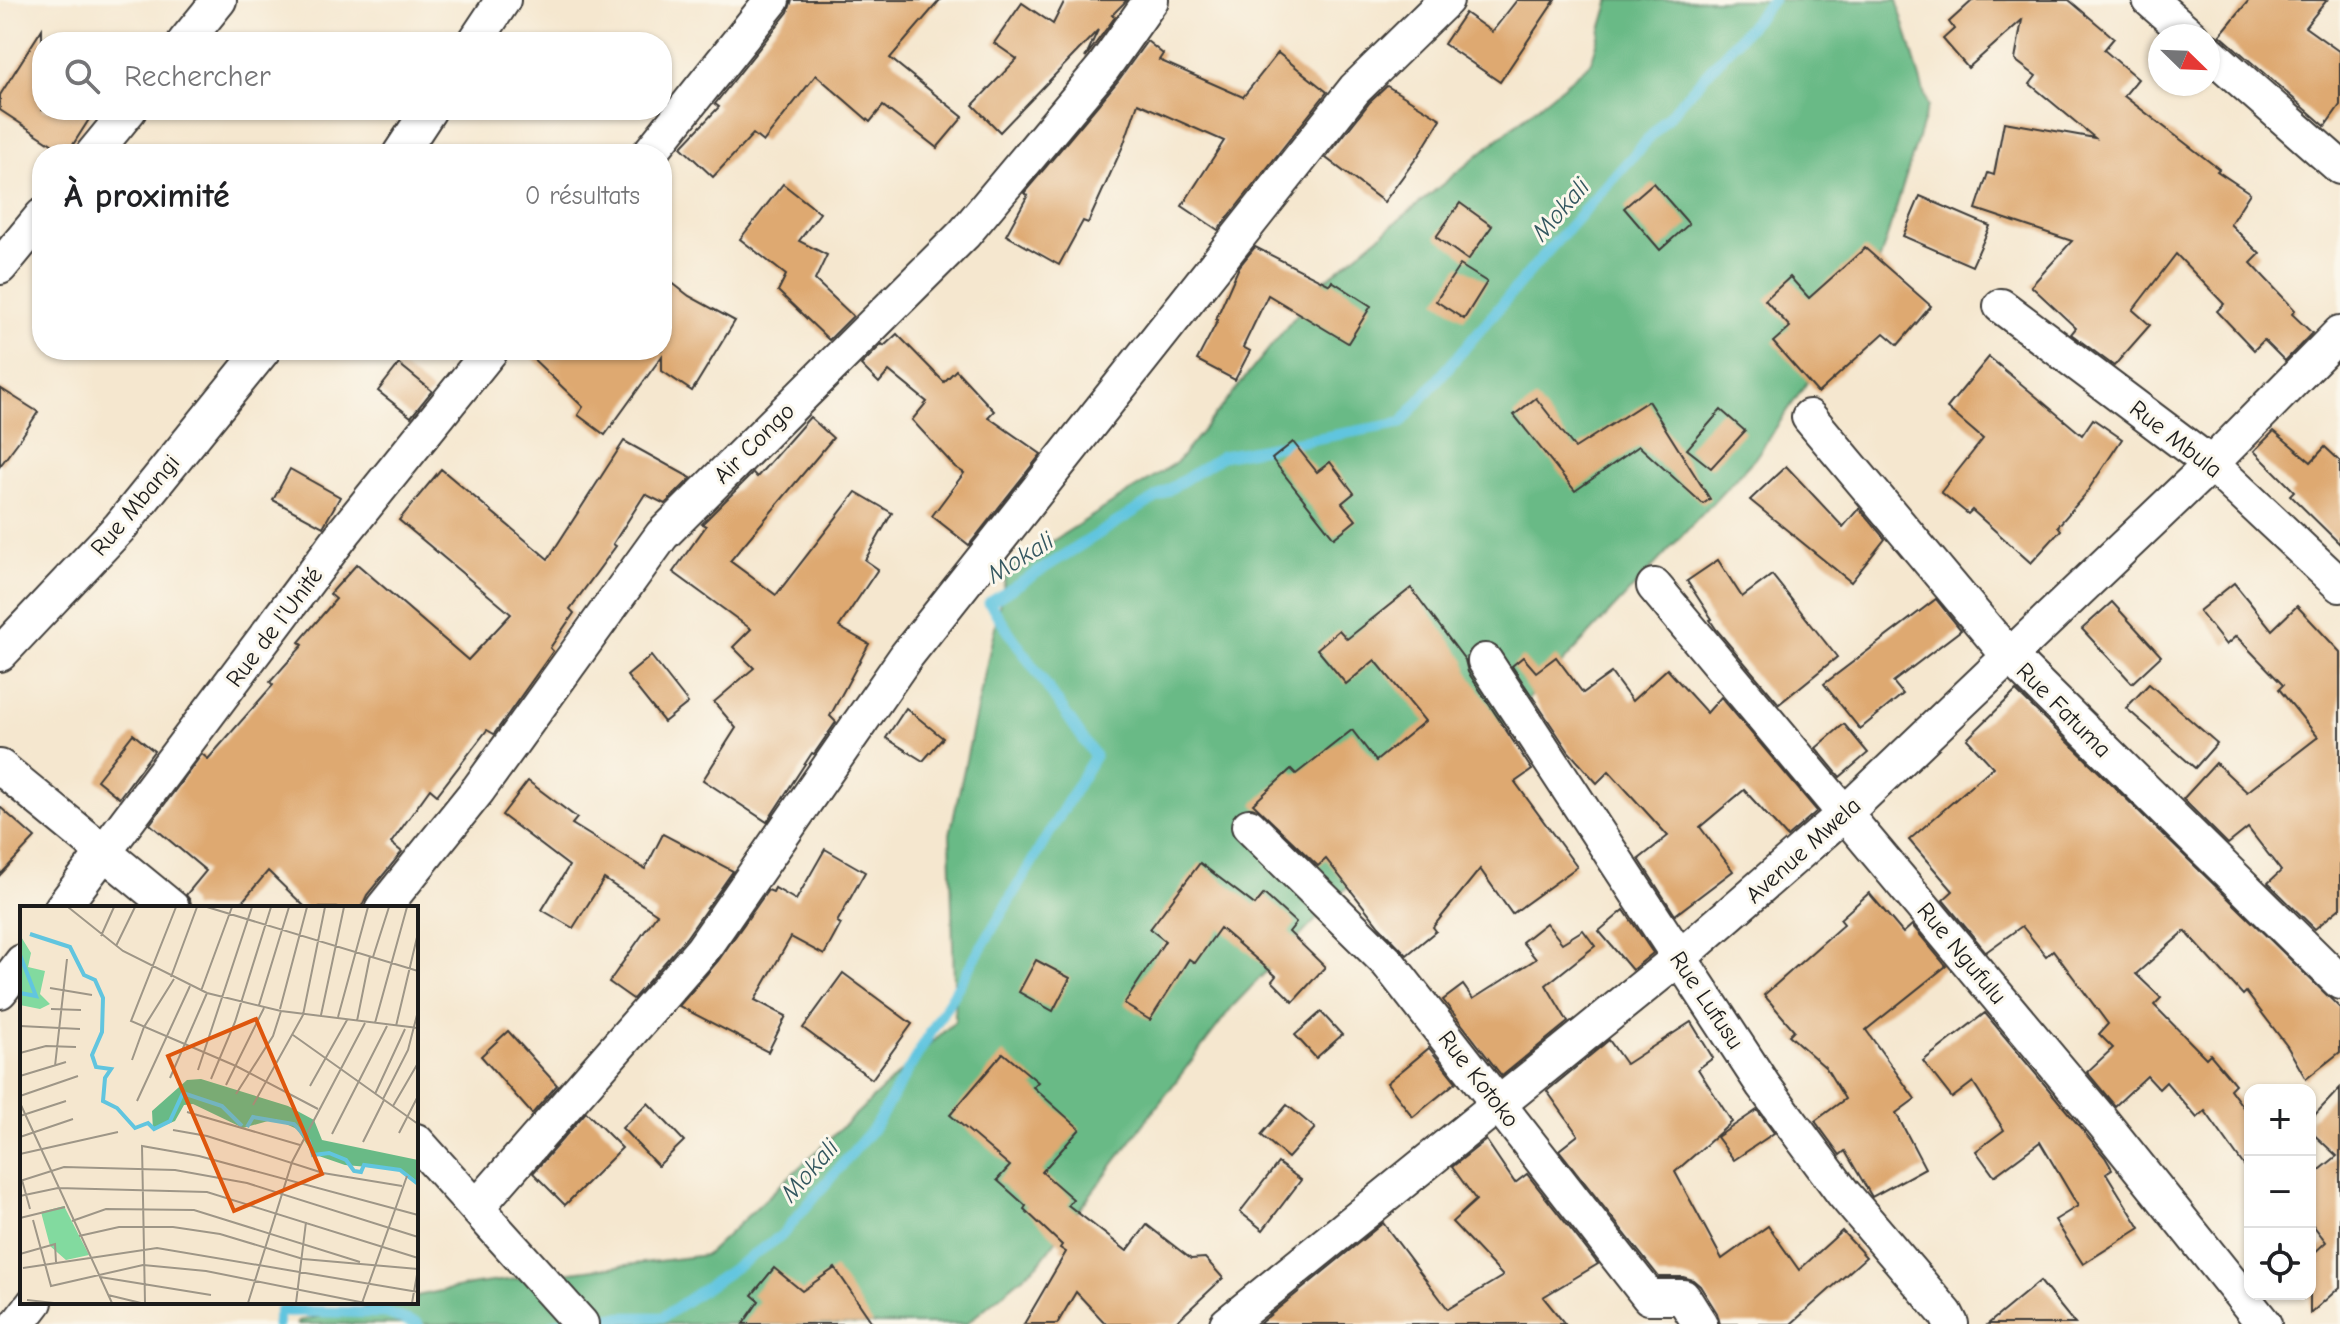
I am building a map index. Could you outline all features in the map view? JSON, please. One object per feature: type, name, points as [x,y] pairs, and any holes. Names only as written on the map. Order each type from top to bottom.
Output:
[{"type":"street","points":[[193,32],[219,0]]},
{"type":"street","points":[[482,32],[503,0]]},
{"type":"street","points":[[657,144],[772,0]]},
{"type":"street","name":"Air Congo","points":[[385,906],[478,790],[662,535],[964,234],[1103,68],[1151,0]]},
{"type":"street","points":[[477,1207],[702,950],[907,655],[1355,89],[1446,0]]},
{"type":"street","points":[[2150,0],[2177,24]]},
{"type":"street","points":[[2220,62],[2340,167]]},
{"type":"street","points":[[101,144],[121,120]]},
{"type":"street","points":[[407,144],[422,120]]},
{"type":"street","points":[[0,267],[32,228]]},
{"type":"street","name":"Rue Mbula","points":[[2001,306],[2211,464],[2340,585]]},
{"type":"street","name":"Avenue Mwela","points":[[1227,1324],[1679,958],[1845,813],[2211,464],[2340,333]]},
{"type":"street","name":"Rue Mbangi","points":[[0,654],[120,527],[255,360]]},
{"type":"street","name":"Rue de l'Unité","points":[[64,906],[345,531],[483,360]]},
{"type":"street","name":"Rue Fatuma","points":[[1809,417],[2009,656],[2340,982]]},
{"type":"street","name":"Rue Ngufulu","points":[[1654,586],[2101,1120],[2264,1324]]},
{"type":"street","name":"Rue Lufusu","points":[[1485,661],[1763,1085],[1834,1181],[1946,1314],[1951,1324]]},
{"type":"street","points":[[0,767],[169,906]]},
{"type":"street","name":"Rue Kotoko","points":[[1249,826],[1388,963],[1649,1297],[1683,1297],[1700,1324]]},
{"type":"street","points":[[0,991],[20,965]]},
{"type":"street","points":[[418,1143],[581,1324]]},
{"type":"street","points":[[18,1324],[33,1304]]},
{"type":"green space","points":[[1610,0],[1897,0],[1928,106],[1870,291],[1755,458],[1232,1007],[1038,1264],[966,1324],[297,1324],[299,1321],[380,1304],[418,1304],[418,1296],[476,1284],[706,1255],[955,1021],[950,834],[1007,570],[1177,462],[1323,282],[1591,63]]},
{"type":"building","points":[[792,0],[940,0],[890,58],[963,117],[937,148],[883,106],[870,122],[816,75],[763,142],[753,134],[713,177],[681,147],[719,107],[715,104],[788,12]]},
{"type":"building","points":[[1065,0],[1127,0],[1112,15],[1115,17],[1085,58],[1098,30],[1000,132],[973,105],[1017,59],[994,43],[1022,3],[1053,24]]},
{"type":"building","points":[[1517,0],[1555,0],[1500,82],[1444,44],[1465,13],[1492,32]]},
{"type":"building","points":[[1973,0],[2069,0],[2114,38],[2104,50],[2138,79],[2124,96],[2219,169],[2217,171],[2250,193],[2230,224],[2260,254],[2251,263],[2295,310],[2292,314],[2312,333],[2285,361],[2264,340],[2254,350],[2217,311],[2224,304],[2176,254],[2133,310],[2150,325],[2114,366],[2071,334],[2076,328],[2031,286],[2072,241],[1976,209],[1988,173],[1994,175],[2004,122],[2095,138],[2030,84],[2036,76],[2015,60],[2022,20],[1968,68],[1943,39],[1954,29],[1949,22]]},
{"type":"building","points":[[2249,0],[2327,0],[2305,27],[2340,52],[2340,105],[2325,126],[2220,35]]},
{"type":"building","points":[[1147,41],[1163,54],[1159,60],[1243,97],[1278,53],[1327,92],[1218,230],[1182,206],[1224,141],[1138,103],[1123,146],[1088,223],[1083,221],[1059,265],[1006,235],[1028,195],[1024,193],[1118,81]]},
{"type":"building","points":[[32,45],[32,120],[89,120],[73,144],[52,144],[0,110],[0,95]]},
{"type":"building","points":[[1387,86],[1441,119],[1384,202],[1326,158],[1370,102]]},
{"type":"building","points":[[1653,183],[1689,224],[1660,250],[1624,208]]},
{"type":"building","points":[[783,184],[820,213],[799,241],[827,255],[815,280],[853,316],[829,340],[778,291],[786,275],[740,239]]},
{"type":"building","points":[[1920,196],[1990,226],[1972,266],[1903,236]]},
{"type":"building","points":[[1460,203],[1492,226],[1468,260],[1436,237]]},
{"type":"building","points":[[1255,247],[1330,285],[1332,281],[1371,306],[1348,343],[1268,295],[1243,347],[1250,351],[1235,380],[1197,360],[1218,320],[1239,267]]},
{"type":"building","points":[[1865,248],[1931,306],[1898,345],[1884,333],[1818,393],[1773,342],[1790,327],[1765,300],[1790,277],[1809,298]]},
{"type":"building","points":[[1460,265],[1487,282],[1464,319],[1436,301]]},
{"type":"building","points":[[672,283],[689,296],[735,321],[692,391],[662,371],[662,360],[672,360]]},
{"type":"building","points":[[897,334],[944,382],[956,370],[994,411],[988,417],[1041,454],[969,545],[932,516],[964,473],[912,420],[927,402],[889,371],[879,383],[861,365]]},
{"type":"building","points":[[1989,357],[2082,435],[2093,419],[2122,439],[2084,496],[2058,526],[2061,530],[2031,563],[1972,510],[1968,514],[1941,492],[1983,439],[1947,408]]},
{"type":"building","points":[[534,360],[659,360],[605,435],[578,415],[583,407]]},
{"type":"building","points":[[399,364],[432,391],[411,417],[378,391]]},
{"type":"building","points":[[0,388],[38,412],[0,466]]},
{"type":"building","points":[[1536,398],[1575,448],[1648,401],[1710,499],[1703,504],[1639,446],[1575,491],[1514,415]]},
{"type":"building","points":[[1721,410],[1745,431],[1711,468],[1687,449]]},
{"type":"building","points":[[810,417],[833,438],[730,561],[776,595],[856,492],[892,513],[865,560],[878,569],[839,627],[869,644],[830,716],[836,722],[767,822],[703,780],[736,728],[714,702],[754,668],[733,647],[751,629],[673,572],[706,526],[702,524],[753,473],[757,477]]},
{"type":"building","points":[[2274,431],[2311,462],[2325,447],[2340,461],[2340,544],[2290,495],[2294,491],[2254,451]]},
{"type":"building","points":[[624,441],[691,478],[665,504],[645,494],[613,544],[616,546],[570,609],[574,613],[550,648],[553,651],[494,734],[487,730],[437,795],[430,789],[391,843],[402,852],[367,895],[362,906],[304,906],[268,871],[239,906],[192,906],[186,895],[206,871],[150,824],[202,754],[208,759],[273,685],[270,682],[303,645],[299,642],[336,599],[330,594],[357,564],[468,660],[511,614],[399,520],[441,469],[548,559]]},
{"type":"building","points":[[1293,442],[1317,472],[1330,462],[1354,493],[1342,503],[1356,520],[1334,538],[1272,459]]},
{"type":"building","points":[[1786,466],[1843,527],[1859,508],[1885,539],[1851,582],[1750,500]]},
{"type":"building","points":[[290,469],[340,497],[323,527],[273,500]]},
{"type":"building","points":[[1718,560],[1742,597],[1772,575],[1837,657],[1779,704],[1716,629],[1687,581]]},
{"type":"building","points":[[2234,583],[2272,630],[2297,606],[2340,652],[2340,908],[2315,929],[2268,883],[2281,871],[2248,828],[2228,844],[2183,799],[2216,763],[2247,792],[2318,737],[2279,689],[2283,685],[2236,636],[2226,645],[2199,611]]},
{"type":"building","points":[[1411,588],[1465,660],[1468,672],[1532,770],[1515,782],[1577,867],[1512,914],[1480,869],[1433,927],[1436,931],[1407,955],[1379,926],[1326,859],[1318,866],[1253,804],[1291,769],[1296,774],[1352,730],[1376,761],[1425,721],[1375,660],[1346,684],[1317,649],[1339,630],[1347,639]]},
{"type":"building","points":[[1936,599],[1961,630],[1893,682],[1903,694],[1860,729],[1824,684]]},
{"type":"building","points":[[2112,602],[2161,656],[2132,683],[2082,629]]},
{"type":"building","points":[[651,656],[688,703],[664,722],[627,676]]},
{"type":"building","points":[[1523,657],[1536,672],[1556,657],[1583,693],[1611,673],[1632,701],[1667,669],[1707,713],[1721,697],[1817,811],[1787,837],[1744,790],[1700,827],[1733,871],[1675,915],[1639,859],[1668,836],[1609,771],[1597,783],[1569,752],[1512,666]]},
{"type":"building","points":[[2149,684],[2217,743],[2195,768],[2126,708]]},
{"type":"building","points":[[2016,691],[2340,1008],[2340,1052],[2306,1079],[2287,1046],[2246,992],[2243,995],[2185,931],[2136,974],[2161,998],[2154,1005],[2206,1058],[2210,1054],[2235,1084],[2230,1089],[2244,1109],[2244,1166],[2205,1111],[2197,1118],[2166,1082],[2159,1089],[2147,1076],[2115,1106],[2087,1072],[2113,1048],[2099,1034],[2108,1024],[2053,950],[2046,956],[2022,926],[1986,952],[1943,900],[1953,891],[1909,840],[1993,767],[1967,739]]},
{"type":"building","points":[[906,708],[943,738],[923,761],[886,738]]},
{"type":"building","points":[[1844,724],[1868,753],[1840,777],[1816,748]]},
{"type":"building","points":[[133,734],[154,751],[119,798],[97,780]]},
{"type":"building","points":[[528,781],[577,818],[572,824],[645,869],[663,834],[733,871],[686,938],[633,999],[609,982],[657,914],[604,879],[573,928],[542,910],[569,866],[502,815]]},
{"type":"building","points":[[0,807],[35,838],[0,875]]},
{"type":"building","points":[[825,849],[865,872],[837,922],[841,924],[824,955],[791,937],[755,1000],[786,1016],[768,1052],[679,1006],[718,961],[768,890],[773,892],[775,888],[796,900]]},
{"type":"building","points":[[1200,863],[1255,905],[1264,894],[1296,923],[1289,932],[1325,967],[1293,1002],[1272,981],[1276,976],[1220,928],[1195,963],[1189,959],[1150,1020],[1124,1004],[1165,941],[1150,929]]},
{"type":"building","points":[[1869,893],[1903,933],[1912,925],[1946,966],[1866,1030],[1915,1099],[1896,1113],[1925,1168],[1872,1197],[1845,1151],[1840,1155],[1815,1121],[1845,1099],[1826,1068],[1789,1035],[1794,1030],[1764,995],[1844,924],[1840,919]]},
{"type":"building","points":[[1624,910],[1653,953],[1632,970],[1599,931]]},
{"type":"building","points":[[1546,923],[1562,943],[1583,930],[1595,946],[1546,985],[1568,1022],[1502,1076],[1443,1000],[1463,985],[1473,999],[1536,959],[1522,942]]},
{"type":"building","points":[[1036,960],[1070,978],[1053,1011],[1019,992]]},
{"type":"building","points":[[843,973],[912,1024],[872,1079],[803,1028]]},
{"type":"building","points":[[1321,1012],[1342,1035],[1316,1058],[1295,1035]]},
{"type":"building","points":[[1985,1013],[2105,1157],[2112,1169],[2106,1173],[2140,1228],[2083,1264],[2055,1220],[2078,1206],[2040,1142],[1994,1176],[1976,1151],[2004,1130],[1973,1082],[1952,1098],[1923,1061]]},
{"type":"building","points":[[1691,1022],[1713,1058],[1698,1069],[1732,1122],[1675,1172],[1722,1259],[1768,1226],[1799,1270],[1842,1231],[1866,1257],[1791,1324],[1720,1324],[1717,1313],[1693,1280],[1659,1277],[1559,1150],[1578,1135],[1547,1091],[1609,1040],[1626,1064]]},
{"type":"building","points":[[508,1031],[557,1085],[532,1114],[481,1056]]},
{"type":"building","points":[[1429,1048],[1456,1082],[1413,1117],[1387,1083]]},
{"type":"building","points":[[1003,1053],[1038,1082],[1033,1087],[1080,1129],[1042,1172],[1073,1199],[1068,1205],[1127,1251],[1147,1225],[1191,1259],[1205,1258],[1223,1278],[1174,1324],[1106,1324],[1076,1292],[1057,1324],[1024,1324],[1066,1252],[1024,1209],[1026,1206],[997,1180],[1010,1166],[950,1115]]},
{"type":"building","points":[[2340,1088],[2340,1287],[2310,1314],[2310,1300],[2316,1300],[2316,1251],[2326,1242],[2316,1229],[2316,1173],[2337,1156],[2316,1137],[2316,1114]]},
{"type":"building","points":[[648,1103],[684,1141],[658,1166],[622,1128]]},
{"type":"building","points":[[1287,1105],[1315,1128],[1288,1158],[1261,1135]]},
{"type":"building","points":[[1757,1110],[1774,1133],[1734,1160],[1717,1137]]},
{"type":"building","points":[[586,1112],[622,1148],[565,1205],[533,1173]]},
{"type":"building","points":[[1486,1140],[1515,1183],[1527,1174],[1598,1264],[1543,1297],[1565,1324],[1259,1324],[1383,1223],[1448,1309],[1503,1276],[1452,1222],[1476,1200],[1452,1167]]},
{"type":"building","points":[[1278,1163],[1301,1180],[1263,1230],[1240,1212]]},
{"type":"building","points":[[774,1268],[802,1291],[835,1268],[873,1324],[743,1324],[759,1301],[752,1295]]},
{"type":"building","points":[[2040,1281],[2075,1324],[1988,1324]]},
{"type":"waterway","name":"Mokali","points":[[554,1324],[575,1318],[663,1317],[781,1236],[875,1126],[1095,756],[989,603],[1222,456],[1401,423],[1537,263],[1773,0]]},
{"type":"waterway","name":"Mokali","points":[[277,1324],[280,1311],[386,1313],[418,1324]]}]
